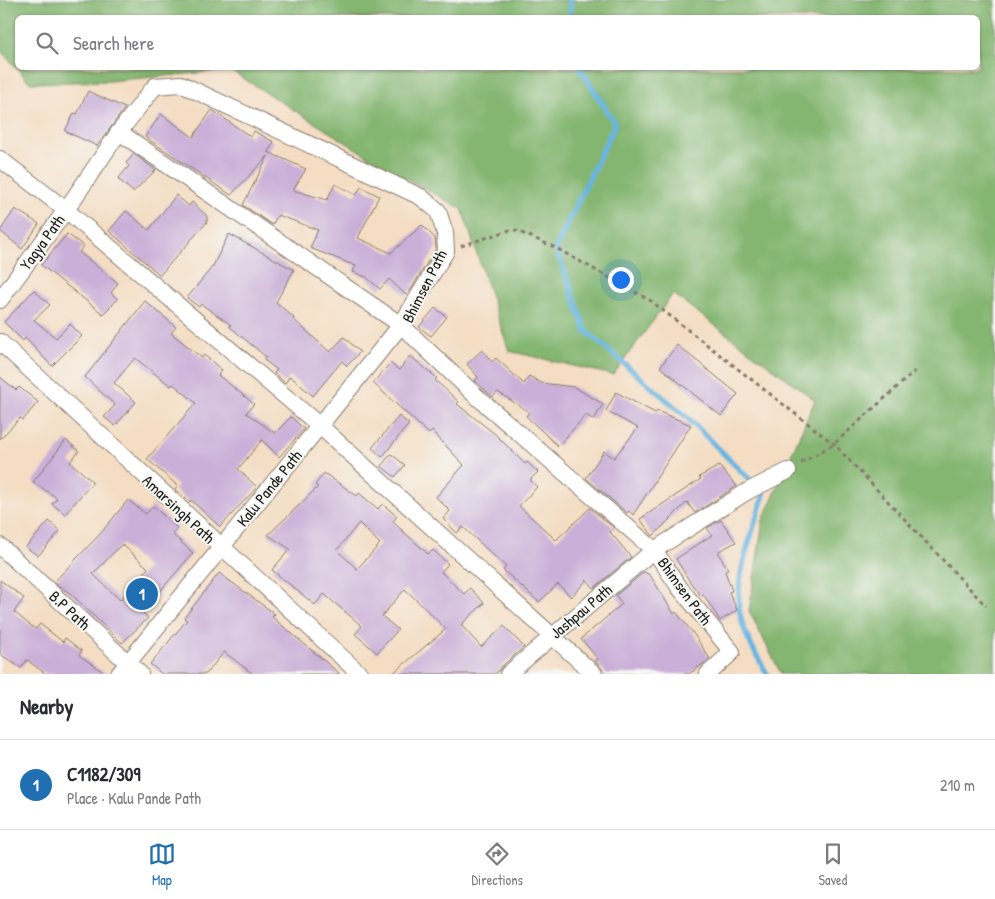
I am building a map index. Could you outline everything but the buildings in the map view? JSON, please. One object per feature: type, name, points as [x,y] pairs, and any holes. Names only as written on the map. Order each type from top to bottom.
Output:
[{"type":"street","name":"Bhimsen Path","points":[[66,210],[119,132],[155,86],[181,84],[421,197],[438,211],[445,233],[446,250],[401,325],[482,401],[654,550],[679,587],[732,652],[708,674]]},
{"type":"street","points":[[119,132],[401,325]]},
{"type":"street","points":[[0,159],[66,210],[320,426],[594,674]]},
{"type":"street","name":"Yagya Path","points":[[0,300],[66,210]]},
{"type":"street","name":"Kalu Pande Path","points":[[129,670],[221,547],[401,325]]},
{"type":"street","name":"Amarsingh Path","points":[[0,342],[360,674]]},
{"type":"street","name":"Jashpau Path","points":[[508,674],[654,550],[748,491],[788,471]]},
{"type":"street","name":"B.P Path","points":[[0,546],[129,670]]},
{"type":"path","points":[[446,250],[513,229],[556,248],[651,301],[834,444],[986,606]]},
{"type":"path","points":[[788,471],[834,444],[915,371]]},
{"type":"green space","points":[[0,0],[995,0],[995,674],[781,674],[749,611],[763,520],[815,400],[673,294],[613,375],[509,351],[462,209],[382,165],[230,70],[980,70],[980,15],[15,15],[15,66],[0,50]]},
{"type":"green space","points":[[18,70],[230,70],[110,81],[30,83]]},
{"type":"waterway","points":[[570,0],[571,15]]},
{"type":"waterway","points":[[581,70],[615,124],[556,248],[586,331],[689,419],[764,494],[742,569],[739,600],[744,630],[767,674]]},
{"type":"place","name":"C1182/309","points":[[142,594]]}]
